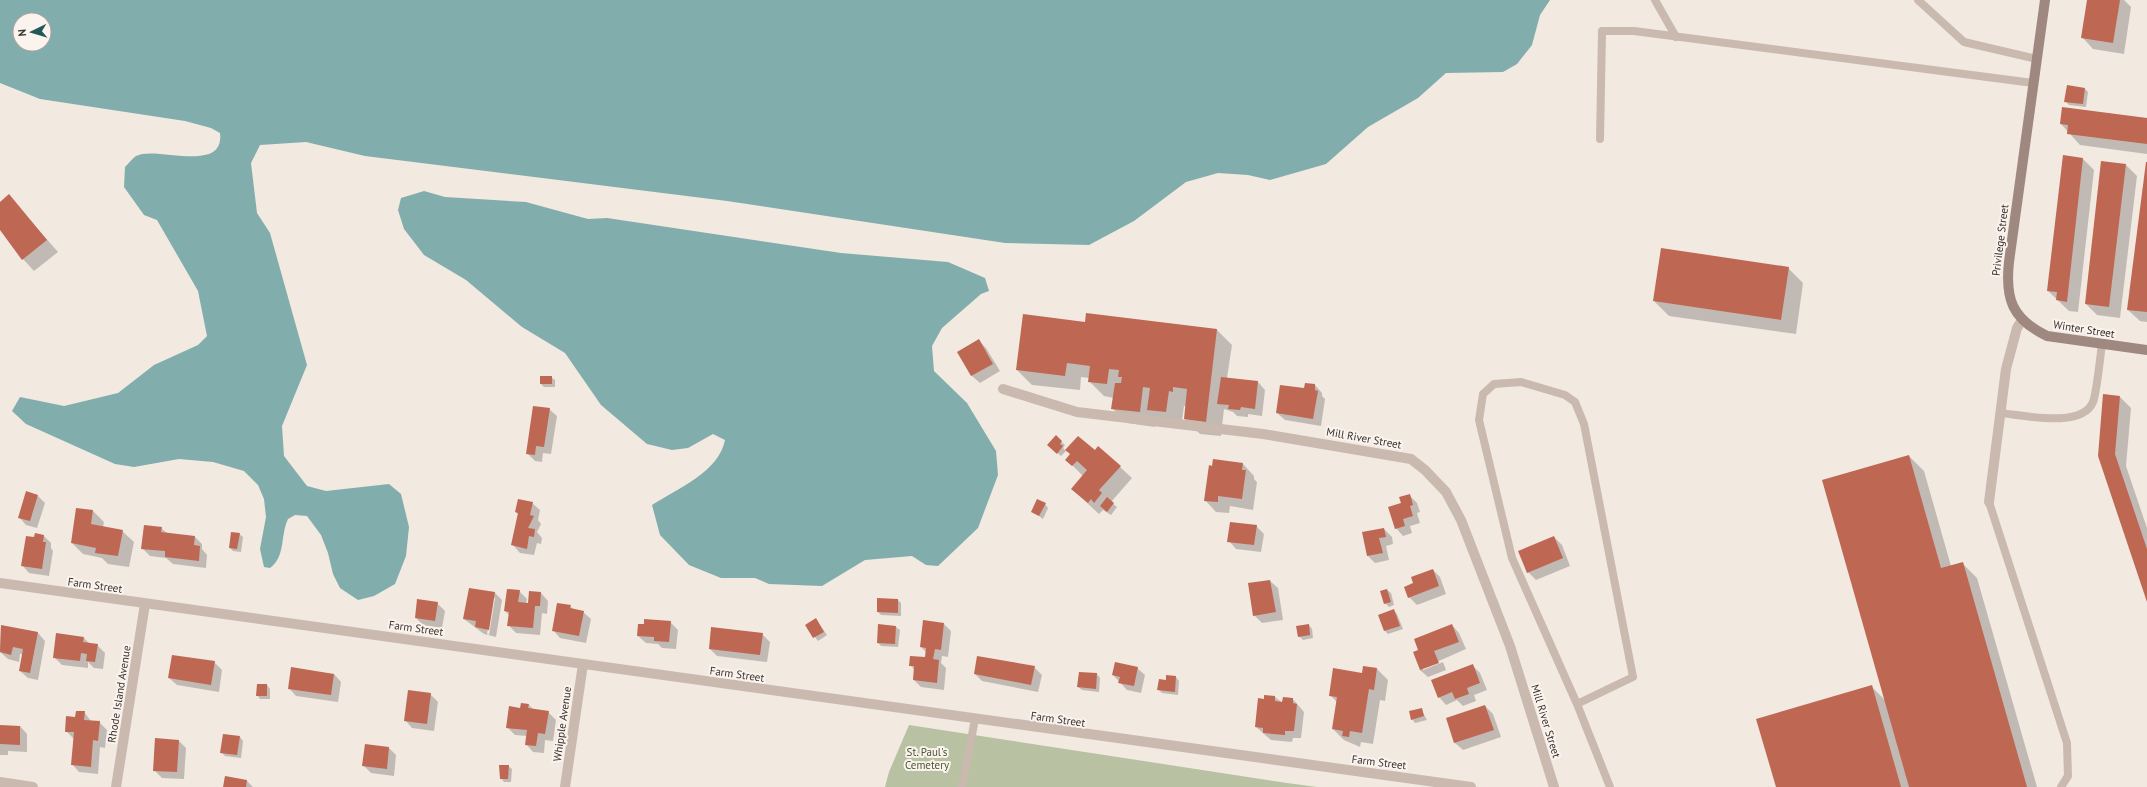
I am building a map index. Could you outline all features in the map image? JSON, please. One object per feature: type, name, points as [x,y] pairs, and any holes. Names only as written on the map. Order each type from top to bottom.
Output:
[{"type":"main road","name":"Privilege Street","points":[[2022,320],[2011,302],[2007,284],[2045,0]]},
{"type":"main road","name":"Winter Street","points":[[2022,320],[2047,336],[2147,350]]},
{"type":"street","points":[[1989,502],[2006,369],[2017,328],[2022,320]]},
{"type":"street","name":"Mill River Street","points":[[1003,389],[1077,412],[1263,434],[1411,459],[1425,470],[1446,492],[1461,520],[1510,646],[1554,787]]},
{"type":"street","name":"Farm Street","points":[[0,583],[1471,787]]},
{"type":"street","name":"Rhode Island Avenue","points":[[116,787],[145,604]]},
{"type":"street","name":"Whipple Avenue","points":[[565,787],[583,664]]},
{"type":"street","points":[[0,782],[33,787]]},
{"type":"lane","points":[[1655,0],[1676,37]]},
{"type":"lane","points":[[1918,0],[1964,42],[2037,60]]},
{"type":"lane","points":[[1600,139],[1602,31],[1634,31],[2033,83]]},
{"type":"lane","points":[[2000,413],[2069,418],[2084,412],[2093,402],[2102,344]]},
{"type":"lane","points":[[1577,704],[1633,677],[1584,424],[1575,402],[1565,394],[1521,382],[1494,384],[1483,394],[1479,420],[1512,558],[1577,704],[1610,787]]},
{"type":"lane","points":[[1989,502],[2067,743],[2068,776],[2061,787]]},
{"type":"lane","points":[[962,787],[975,719]]},
{"type":"green space","name":"St. Paul's Cemetery","points":[[909,725],[1317,787],[885,787],[889,772]]},
{"type":"water","points":[[0,0],[1550,0],[1540,15],[1532,45],[1517,64],[1503,72],[1446,73],[1418,98],[1368,127],[1326,164],[1270,180],[1248,175],[1218,173],[1186,182],[1134,221],[1089,245],[1005,243],[727,201],[365,156],[306,142],[260,145],[251,163],[257,213],[270,233],[307,365],[282,426],[284,456],[307,486],[326,491],[389,484],[401,494],[409,527],[406,556],[395,584],[374,596],[358,600],[340,588],[333,574],[328,553],[321,535],[307,516],[295,515],[288,519],[281,552],[278,558],[270,568],[264,567],[260,549],[266,517],[264,499],[258,485],[244,471],[213,462],[179,459],[134,467],[115,464],[26,424],[12,411],[20,397],[64,406],[118,393],[154,365],[198,345],[207,336],[198,291],[157,220],[144,215],[124,187],[125,167],[136,156],[145,154],[201,156],[212,153],[219,146],[220,133],[211,128],[185,121],[40,99],[0,83]]},
{"type":"water","points":[[424,191],[445,197],[526,202],[588,219],[607,218],[841,253],[948,262],[985,278],[989,291],[981,294],[942,328],[932,346],[934,371],[967,403],[996,451],[998,475],[978,528],[938,566],[926,565],[912,556],[865,560],[822,586],[769,584],[755,578],[721,578],[689,565],[660,535],[652,505],[685,486],[706,470],[715,461],[725,440],[713,434],[688,448],[672,450],[647,444],[601,405],[565,353],[522,327],[466,280],[424,255],[404,229],[398,210],[401,198]]},
{"type":"building","points":[[2087,0],[2120,0],[2113,43],[2081,38]]},
{"type":"building","points":[[2067,85],[2085,88],[2083,104],[2064,102]]},
{"type":"building","points":[[2062,107],[2147,118],[2147,144],[2067,134],[2068,125],[2060,124]]},
{"type":"building","points":[[2063,155],[2083,158],[2067,302],[2056,300],[2057,292],[2047,291]]},
{"type":"building","points":[[2101,161],[2126,164],[2109,307],[2085,304]]},
{"type":"building","points":[[2147,162],[2147,312],[2127,310]]},
{"type":"building","points":[[9,194],[47,240],[22,260],[0,230],[0,202]]},
{"type":"building","points":[[1661,248],[1789,267],[1781,320],[1653,301]]},
{"type":"building","points":[[1086,313],[1217,329],[1206,422],[1184,419],[1187,389],[1173,387],[1173,392],[1169,391],[1166,412],[1147,410],[1150,388],[1143,387],[1140,412],[1111,409],[1115,383],[1121,383],[1122,377],[1118,377],[1119,370],[1109,369],[1107,384],[1088,382],[1090,366],[1067,363],[1065,376],[1016,370],[1023,314],[1085,322]]},
{"type":"building","points":[[979,339],[993,364],[971,376],[957,352]]},
{"type":"building","points":[[540,376],[552,376],[552,384],[540,384]]},
{"type":"building","points":[[1221,377],[1258,381],[1255,409],[1241,407],[1240,410],[1228,409],[1229,405],[1217,404]]},
{"type":"building","points":[[1305,383],[1315,384],[1315,390],[1318,391],[1313,419],[1276,413],[1280,385],[1304,388]]},
{"type":"building","points":[[2103,394],[2120,396],[2115,454],[2147,549],[2147,602],[2098,456]]},
{"type":"building","points":[[533,406],[550,408],[544,447],[536,446],[535,455],[526,454]]},
{"type":"building","points":[[1056,435],[1062,441],[1060,444],[1063,446],[1057,454],[1047,445]]},
{"type":"building","points":[[1078,436],[1095,450],[1098,446],[1121,466],[1099,490],[1102,493],[1094,503],[1091,499],[1088,503],[1071,489],[1087,470],[1077,461],[1072,466],[1065,460],[1070,454],[1065,450]]},
{"type":"building","points":[[1909,455],[1941,568],[1963,562],[2027,787],[1909,787],[1822,480]]},
{"type":"building","points":[[1213,459],[1243,463],[1242,470],[1246,470],[1242,499],[1218,496],[1218,502],[1204,501],[1209,465],[1212,466]]},
{"type":"building","points":[[26,491],[38,495],[30,521],[18,518]]},
{"type":"building","points":[[1410,494],[1413,505],[1410,506],[1413,516],[1403,519],[1405,526],[1395,529],[1388,507],[1401,503],[1399,497]]},
{"type":"building","points":[[1107,497],[1114,503],[1107,512],[1100,506]]},
{"type":"building","points":[[518,499],[533,502],[530,515],[534,516],[528,528],[535,529],[534,537],[529,536],[527,549],[511,545],[518,513],[515,512]]},
{"type":"building","points":[[1037,499],[1046,503],[1039,516],[1031,512]]},
{"type":"building","points":[[76,508],[93,510],[91,524],[123,530],[118,556],[95,553],[96,548],[71,543]]},
{"type":"building","points":[[1230,522],[1257,525],[1254,545],[1227,542]]},
{"type":"building","points":[[144,525],[162,527],[161,532],[195,536],[194,545],[200,546],[199,561],[165,557],[165,551],[141,549]]},
{"type":"building","points":[[1384,528],[1386,537],[1379,538],[1383,553],[1367,556],[1362,532]]},
{"type":"building","points":[[231,532],[240,533],[237,549],[229,548]]},
{"type":"building","points":[[35,533],[44,535],[43,542],[46,542],[42,569],[21,566],[26,536],[34,537]]},
{"type":"building","points":[[1554,536],[1563,558],[1527,573],[1518,551]]},
{"type":"building","points":[[1433,569],[1439,586],[1408,598],[1404,587],[1413,583],[1411,577]]},
{"type":"building","points":[[1270,580],[1276,612],[1253,616],[1248,583]]},
{"type":"building","points":[[469,588],[495,592],[489,630],[475,627],[476,621],[463,619]]},
{"type":"building","points":[[507,589],[520,590],[518,602],[528,603],[529,591],[541,592],[540,606],[535,606],[533,628],[507,626],[509,612],[504,611]]},
{"type":"building","points":[[1387,589],[1391,602],[1384,604],[1380,591]]},
{"type":"building","points":[[877,598],[898,599],[898,613],[877,612]]},
{"type":"building","points":[[417,599],[438,602],[435,621],[415,618]]},
{"type":"building","points":[[557,603],[571,605],[570,608],[584,611],[579,636],[552,631]]},
{"type":"building","points":[[1394,609],[1400,626],[1384,631],[1378,615]]},
{"type":"building","points":[[816,618],[824,632],[813,638],[805,625]]},
{"type":"building","points":[[644,619],[671,621],[669,642],[654,641],[654,637],[637,636],[638,624],[644,624]]},
{"type":"building","points":[[923,620],[944,623],[941,650],[935,649],[933,659],[939,660],[937,683],[913,680],[914,666],[909,666],[910,656],[925,657],[926,648],[920,647]]},
{"type":"building","points":[[878,624],[896,626],[895,644],[877,643]]},
{"type":"building","points":[[1309,624],[1310,635],[1298,637],[1296,626]]},
{"type":"building","points":[[1452,624],[1459,642],[1434,651],[1439,663],[1420,670],[1413,652],[1418,650],[1414,639]]},
{"type":"building","points":[[1,625],[38,632],[30,673],[19,671],[23,649],[13,647],[11,655],[0,652]]},
{"type":"building","points":[[711,627],[763,633],[760,655],[709,649]]},
{"type":"building","points":[[56,633],[84,637],[83,642],[98,644],[95,662],[86,661],[87,654],[81,653],[80,661],[53,658]]},
{"type":"building","points":[[172,655],[215,661],[211,685],[168,678]]},
{"type":"building","points":[[977,656],[1035,666],[1031,685],[974,674]]},
{"type":"building","points":[[1115,662],[1138,667],[1134,686],[1118,683],[1120,677],[1112,675]]},
{"type":"building","points":[[1473,664],[1480,683],[1467,688],[1469,694],[1455,699],[1452,692],[1438,698],[1431,680]]},
{"type":"building","points":[[1363,666],[1377,668],[1374,690],[1369,689],[1362,733],[1350,731],[1349,737],[1342,736],[1343,731],[1332,729],[1337,697],[1329,696],[1333,668],[1362,673]]},
{"type":"building","points":[[291,667],[334,674],[331,695],[288,689]]},
{"type":"building","points":[[1079,672],[1097,673],[1096,689],[1077,687]]},
{"type":"building","points":[[1166,675],[1176,676],[1175,692],[1157,690],[1159,679],[1166,680]]},
{"type":"building","points":[[257,684],[267,684],[267,696],[256,696]]},
{"type":"building","points":[[1872,685],[1901,787],[1776,787],[1756,719]]},
{"type":"building","points":[[408,690],[431,693],[427,724],[404,721]]},
{"type":"building","points":[[1264,695],[1275,696],[1275,701],[1282,702],[1283,697],[1293,698],[1293,703],[1297,704],[1294,731],[1285,731],[1285,735],[1263,733],[1263,728],[1255,727],[1258,698],[1264,699]]},
{"type":"building","points":[[521,703],[529,704],[528,708],[549,711],[545,734],[538,733],[536,746],[525,745],[527,730],[506,728],[509,706],[520,708]]},
{"type":"building","points":[[1485,705],[1494,730],[1454,743],[1446,718]]},
{"type":"building","points":[[1422,708],[1424,716],[1411,720],[1409,711]]},
{"type":"building","points":[[76,711],[85,711],[84,720],[100,721],[98,741],[93,740],[91,767],[71,765],[74,732],[65,732],[66,716],[75,717]]},
{"type":"building","points":[[0,725],[20,726],[20,745],[0,744]]},
{"type":"building","points":[[223,734],[240,736],[237,755],[220,753]]},
{"type":"building","points":[[155,738],[179,740],[177,772],[153,771]]},
{"type":"building","points":[[365,744],[389,747],[387,769],[362,766]]},
{"type":"building","points":[[499,765],[509,765],[508,779],[500,779]]},
{"type":"building","points":[[225,776],[247,780],[246,787],[223,787]]}]
